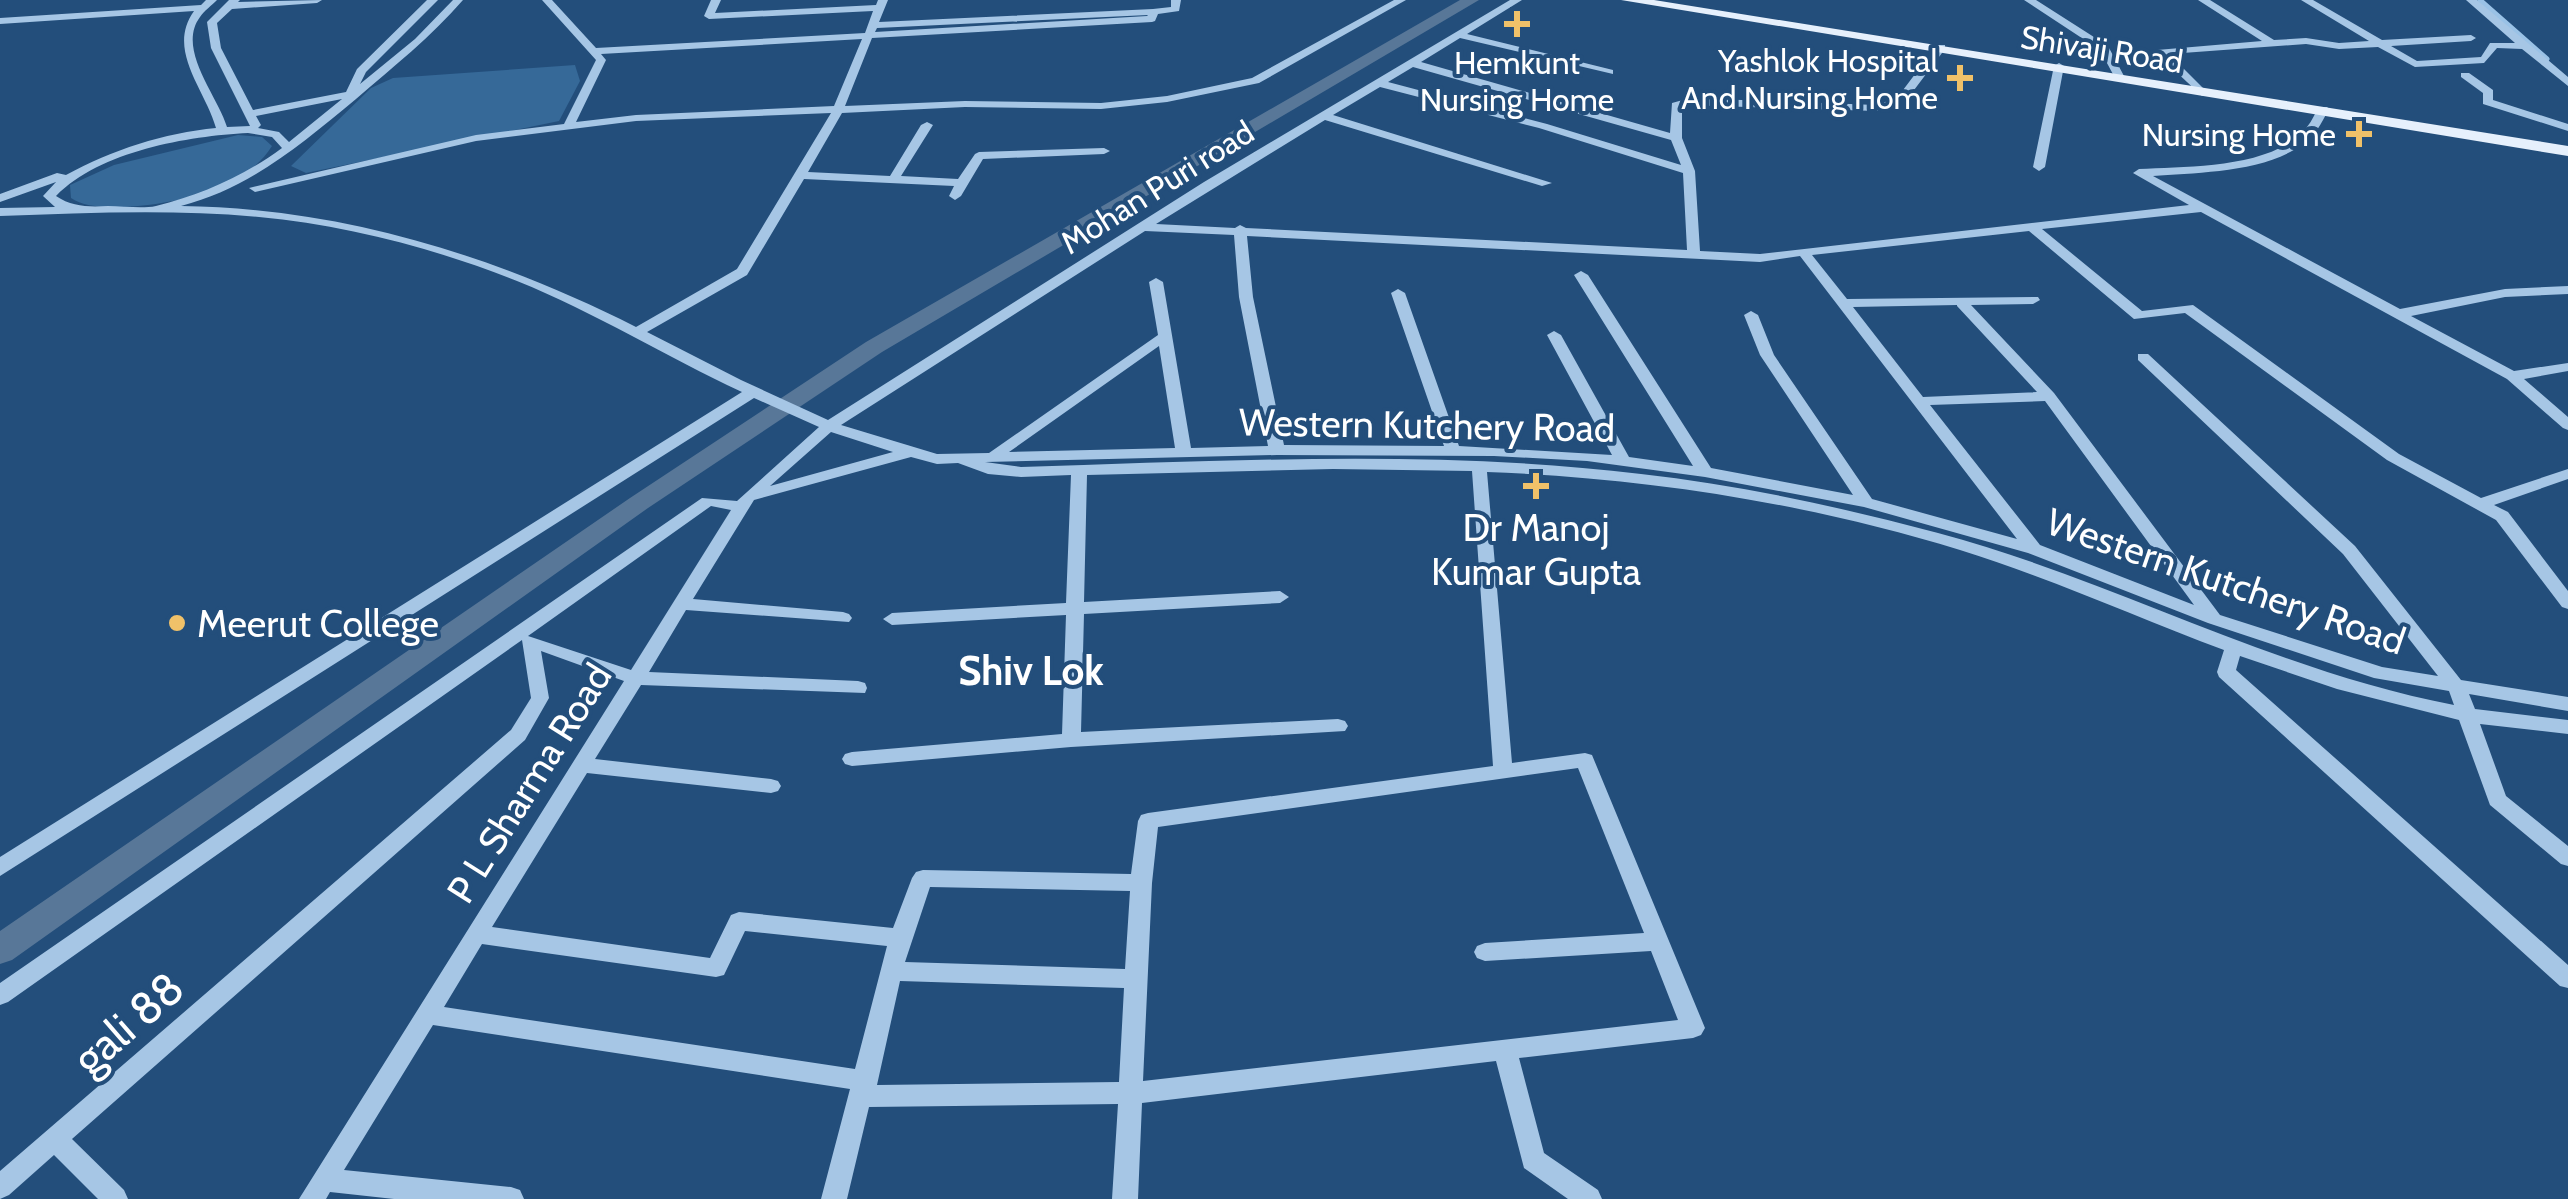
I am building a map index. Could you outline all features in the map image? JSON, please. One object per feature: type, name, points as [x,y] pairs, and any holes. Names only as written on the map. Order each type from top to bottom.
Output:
[{"type":"main road","name":"Shivaji Road","points":[[1628,0],[2568,149]]},
{"type":"main road","points":[[1650,0],[1940,49]]},
{"type":"main road","points":[[2058,68],[2202,91]]},
{"type":"street","points":[[212,0],[193,13],[185,36],[193,66],[220,112],[222,130]]},
{"type":"street","points":[[289,148],[282,133],[252,120],[216,48],[212,22],[230,3],[318,0]]},
{"type":"street","points":[[0,198],[76,170],[350,94],[361,71],[433,0]]},
{"type":"street","points":[[0,212],[163,206],[211,196],[258,172],[289,148],[407,51],[458,0]]},
{"type":"street","points":[[546,0],[601,60],[569,125]]},
{"type":"street","points":[[634,334],[742,272],[839,109],[882,4],[710,16],[716,0]]},
{"type":"street","points":[[596,51],[875,28],[1153,12],[1176,9],[1176,0]]},
{"type":"street","points":[[1378,0],[1397,2]]},
{"type":"street","name":"Mohan Puri road","points":[[829,426],[1143,226],[1517,0]]},
{"type":"street","points":[[2029,0],[2104,48],[2120,76]]},
{"type":"street","points":[[2203,0],[2273,44]]},
{"type":"street","points":[[2306,0],[2416,64],[2465,64],[2484,60],[2494,45],[2522,46]]},
{"type":"street","points":[[2471,0],[2568,83]]},
{"type":"street","points":[[2486,0],[2568,72]]},
{"type":"street","points":[[255,188],[476,138],[569,125],[839,109],[1101,106],[1166,99],[1255,82],[1397,2]]},
{"type":"street","points":[[0,21],[200,8]]},
{"type":"street","points":[[1458,35],[1609,72]]},
{"type":"street","points":[[2202,91],[2161,52],[2470,38]]},
{"type":"street","points":[[1694,253],[1690,171],[1676,138],[1677,103],[1877,108],[1901,100],[1940,49]]},
{"type":"street","points":[[1412,63],[1676,138]]},
{"type":"street","points":[[2039,167],[2058,68]]},
{"type":"street","points":[[2465,76],[2488,92],[2487,102],[2568,128]]},
{"type":"street","points":[[1378,83],[1690,171]]},
{"type":"street","points":[[2323,111],[2311,134],[2262,160],[2139,173],[2512,376],[2568,425]]},
{"type":"street","points":[[1324,116],[1546,183]]},
{"type":"street","points":[[893,180],[927,125]]},
{"type":"street","points":[[802,175],[893,180],[959,190],[979,156],[1104,151]]},
{"type":"street","points":[[76,170],[58,182],[50,196],[59,204],[87,210]]},
{"type":"street","points":[[258,172],[255,200],[268,211]]},
{"type":"street","name":"Western Kutchery Road","points":[[163,206],[268,211],[354,229],[540,286],[759,397],[908,453],[964,460],[994,455],[1452,451],[1622,461],[1705,472],[1866,502],[2034,550],[2214,620],[2381,672],[2568,704]]},
{"type":"street","points":[[1143,226],[1760,258],[2200,208]]},
{"type":"street","points":[[2032,227],[2139,316],[2188,308],[2394,457],[2502,516],[2568,603]]},
{"type":"street","points":[[1240,230],[1246,297],[1277,450]]},
{"type":"street","points":[[1803,252],[1923,401],[2034,550]]},
{"type":"street","points":[[1581,276],[1705,472]]},
{"type":"street","points":[[1156,282],[1184,453]]},
{"type":"street","points":[[2398,314],[2505,293],[2568,290]]},
{"type":"street","points":[[1398,293],[1452,451]]},
{"type":"street","points":[[1844,303],[2033,300]]},
{"type":"street","points":[[1962,303],[2049,396],[2214,620]]},
{"type":"street","points":[[1751,315],[1768,356],[1866,502]]},
{"type":"street","points":[[1554,335],[1622,461]]},
{"type":"street","points":[[994,455],[1165,336]]},
{"type":"street","points":[[2143,357],[2350,550],[2458,688],[2464,716],[2496,800],[2568,858]]},
{"type":"street","points":[[2512,376],[2568,367]]},
{"type":"street","points":[[1923,401],[2049,396]]},
{"type":"street","points":[[0,868],[759,397]]},
{"type":"street","name":"P L Sharma Road","points":[[318,1189],[744,502],[829,426]]},
{"type":"street","points":[[0,995],[708,501],[744,502],[908,453]]},
{"type":"street","points":[[964,460],[988,469],[1404,463],[1576,468],[1841,514],[1980,551],[2309,677],[2464,716],[2507,724],[2568,727]]},
{"type":"street","points":[[1478,466],[1503,771]]},
{"type":"street","points":[[1071,740],[1079,470]]},
{"type":"street","points":[[2480,504],[2568,474]]},
{"type":"street","points":[[892,619],[1280,597]]},
{"type":"street","points":[[681,604],[843,618]]},
{"type":"street","name":"gali 88","points":[[0,1187],[518,735],[540,698],[530,641],[635,678]]},
{"type":"street","points":[[2233,649],[2226,672],[2568,979]]},
{"type":"street","points":[[635,678],[858,688]]},
{"type":"street","points":[[852,759],[1071,740],[1338,726]]},
{"type":"street","points":[[427,1014],[865,1089],[1133,1093],[1692,1028],[1585,760],[1148,821],[1141,884],[1133,1093],[1125,1199]]},
{"type":"street","points":[[581,765],[771,786]]},
{"type":"street","points":[[834,1199],[865,1089],[900,938],[923,878],[1141,884]]},
{"type":"street","points":[[476,934],[716,968],[739,921],[900,938]]},
{"type":"street","points":[[1485,952],[1658,941]]},
{"type":"street","points":[[892,971],[1138,979]]},
{"type":"street","points":[[1505,1050],[1533,1160],[1589,1199]]},
{"type":"street","points":[[56,1140],[116,1199]]},
{"type":"street","points":[[318,1189],[510,1199]]},
{"type":"shaded area","points":[[575,65],[580,81],[559,121],[306,173],[291,166],[371,88],[393,78]]},
{"type":"shaded area","points":[[238,135],[262,137],[272,146],[248,172],[217,190],[164,203],[121,207],[84,204],[71,198],[70,185],[114,165]]},
{"type":"waterway","points":[[0,950],[639,503],[874,347],[1471,0]]},
{"type":"waterway","points":[[2480,0],[2547,59]]},
{"type":"place","name":"Hemkunt Nursing Home","points":[[1517,24]]},
{"type":"place","name":"Yashlok Hospital And Nursing Home","points":[[1960,78]]},
{"type":"place","name":"Nursing Home","points":[[2359,134]]},
{"type":"place","name":"Dr Manoj Kumar Gupta","points":[[1536,486]]},
{"type":"place","name":"Meerut College","points":[[177,623]]},
{"type":"district","name":"Shiv Lok","points":[[1031,670]]}]
